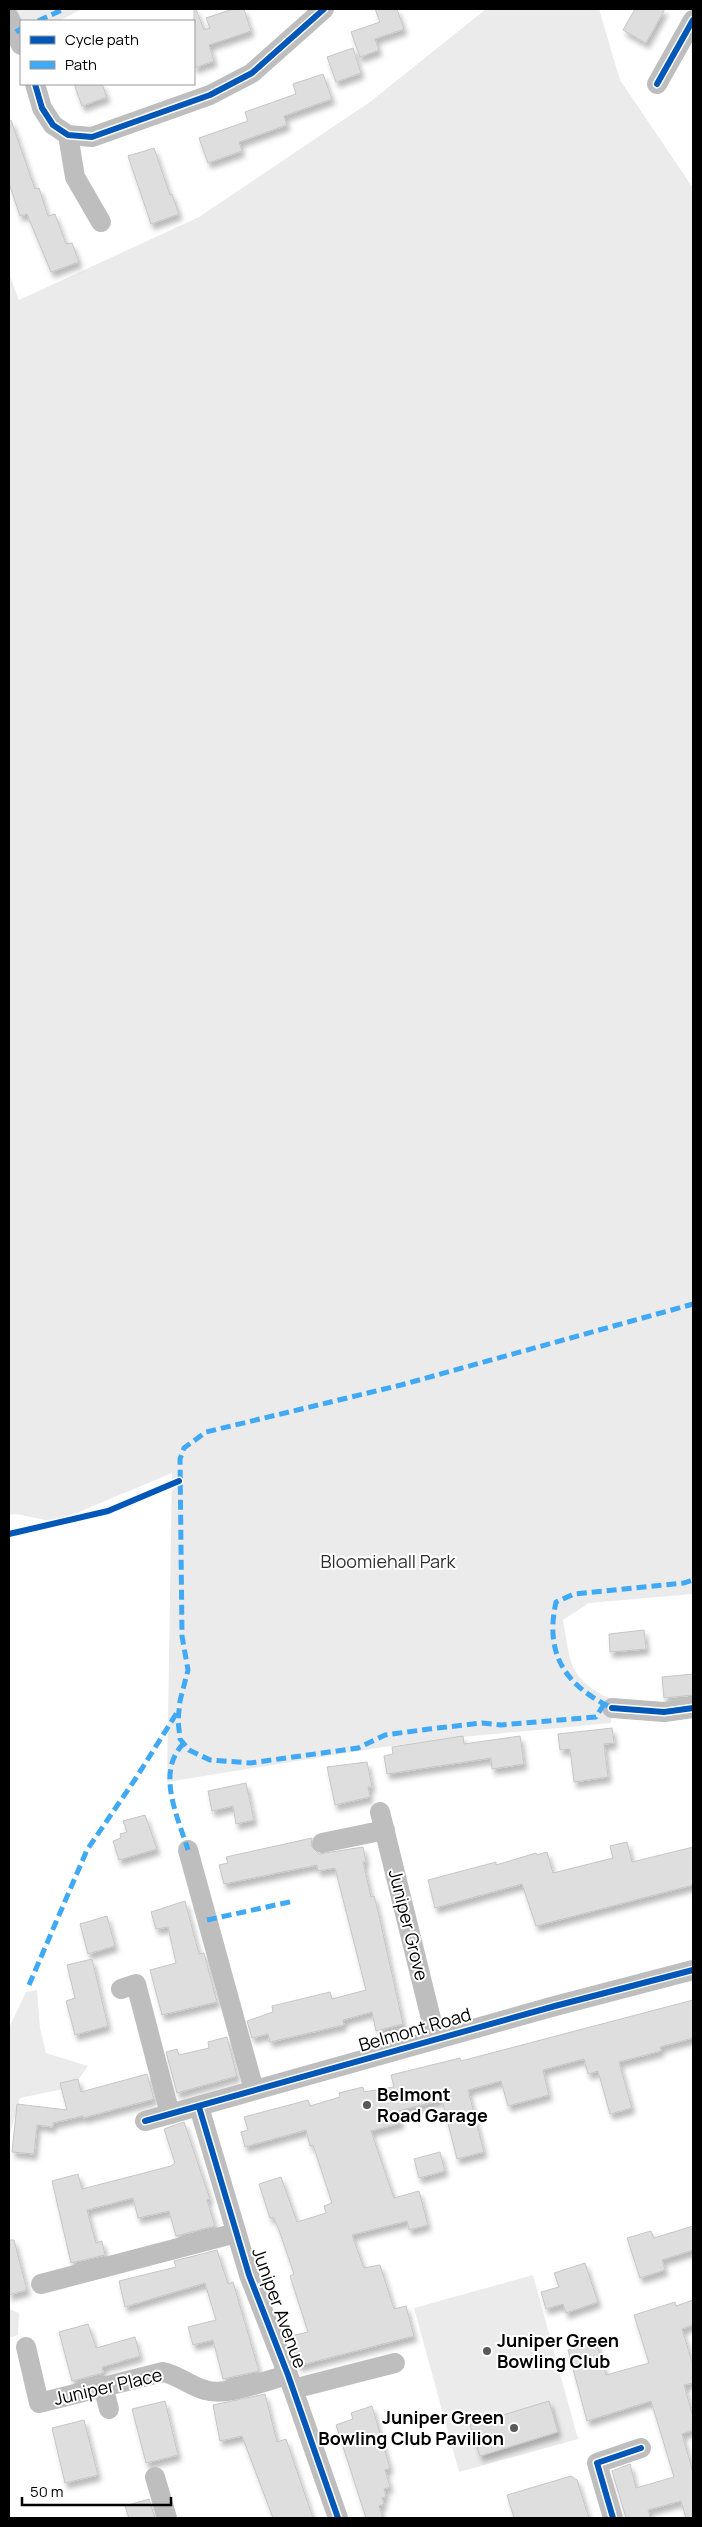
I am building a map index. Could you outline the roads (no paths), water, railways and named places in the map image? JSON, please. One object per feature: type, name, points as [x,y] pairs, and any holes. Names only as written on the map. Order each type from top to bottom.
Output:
[{"type":"street","points":[[35,85],[42,108],[53,125],[68,135],[92,137],[210,95],[252,73],[324,9]]},
{"type":"street","points":[[9,17],[20,43]]},
{"type":"street","points":[[657,84],[693,20]]},
{"type":"street","points":[[68,135],[75,177],[101,222]]},
{"type":"street","points":[[612,1708],[664,1712],[693,1708]]},
{"type":"street","name":"Juniper Grove","points":[[322,1843],[383,1821],[436,2039]]},
{"type":"street","points":[[188,1850],[254,2090]]},
{"type":"street","name":"Belmont Road","points":[[145,2121],[436,2039],[693,1970]]},
{"type":"street","points":[[121,1989],[136,1984],[170,2114]]},
{"type":"street","name":"Juniper Avenue","points":[[199,2107],[249,2275],[291,2382],[338,2518]]},
{"type":"street","points":[[41,2284],[236,2233]]},
{"type":"street","name":"Juniper Place","points":[[26,2348],[39,2403],[163,2372],[172,2374],[203,2390],[218,2392],[291,2382],[395,2363]]},
{"type":"street","points":[[103,2386],[109,2409]]},
{"type":"street","points":[[613,2518],[597,2463],[641,2448]]},
{"type":"street","points":[[155,2477],[167,2518]]},
{"type":"place","name":"Belmont Road Garage","points":[[367,2105]]},
{"type":"place","name":"Juniper Green Bowling Club","points":[[487,2351]]},
{"type":"place","name":"Juniper Green Bowling Club Pavilion","points":[[514,2428]]},
{"type":"park label","name":"Bloomiehall Park","points":[[388,1562]]}]
